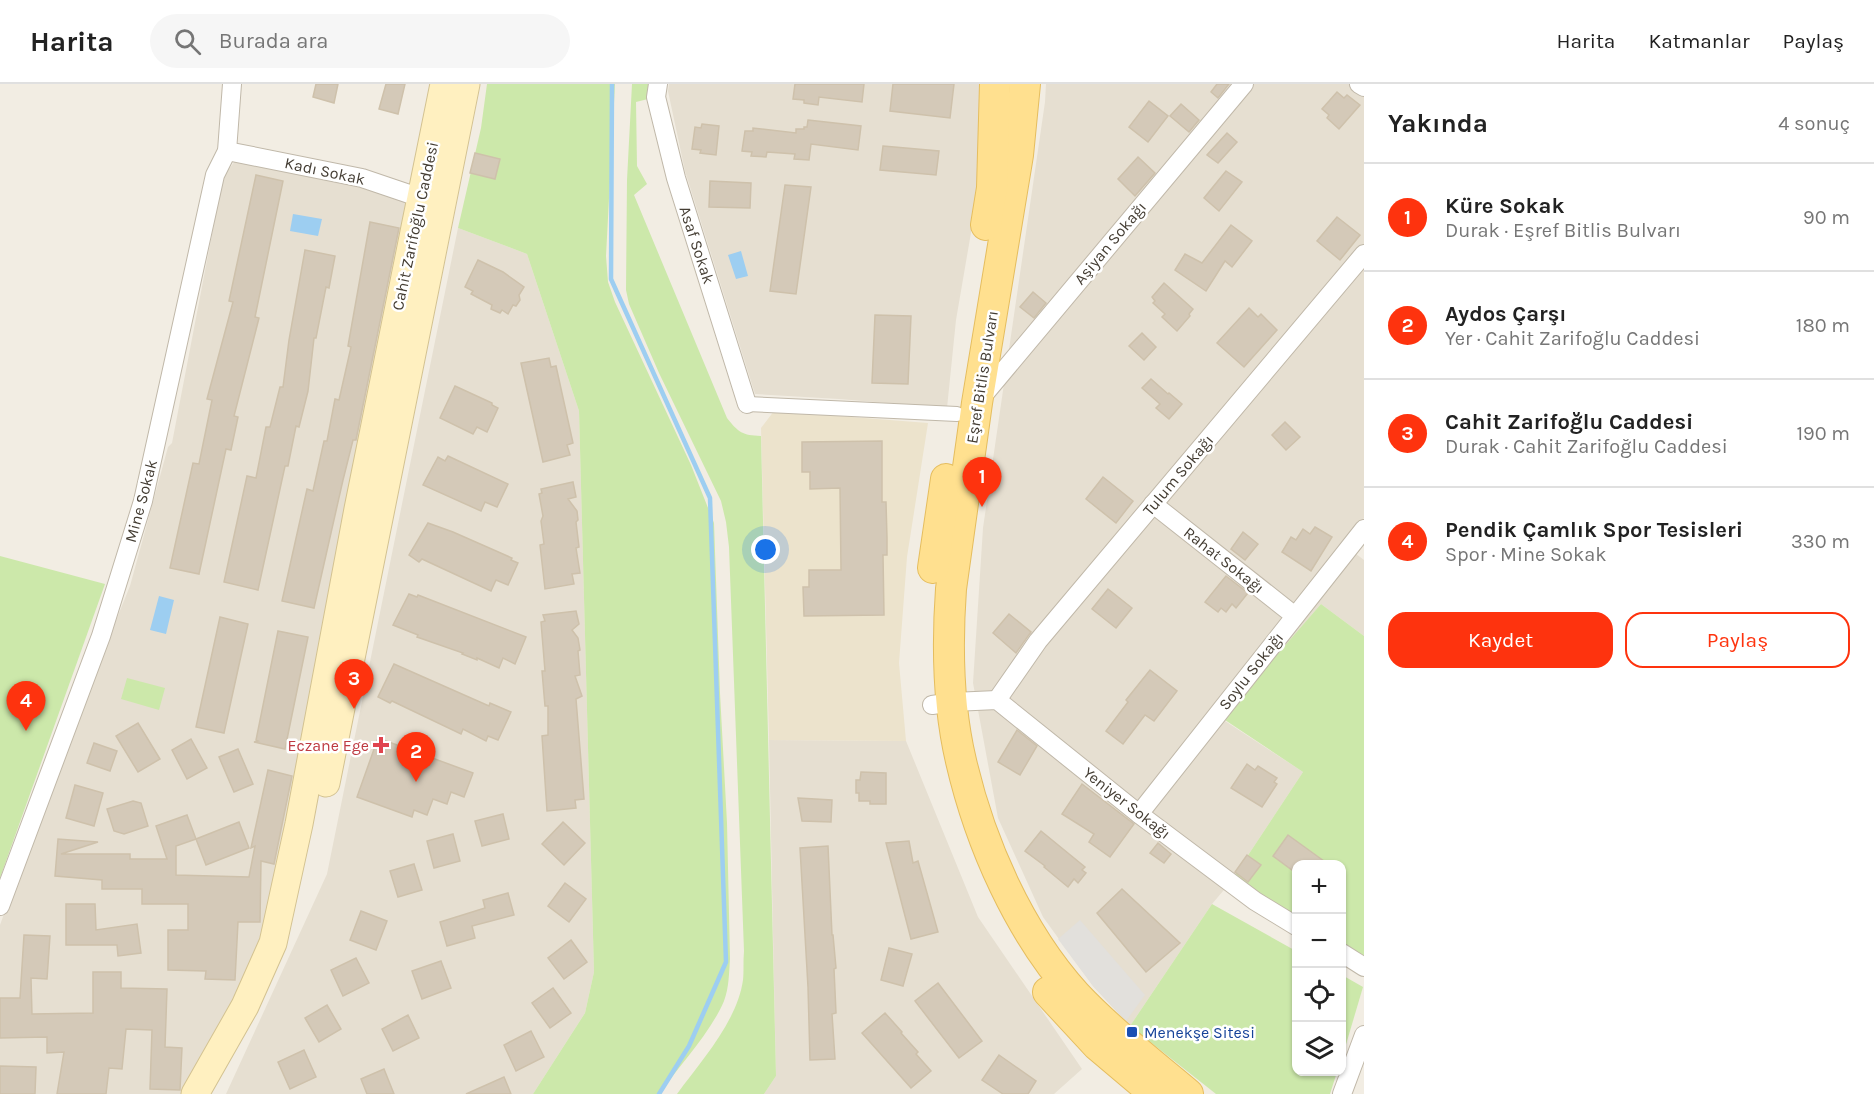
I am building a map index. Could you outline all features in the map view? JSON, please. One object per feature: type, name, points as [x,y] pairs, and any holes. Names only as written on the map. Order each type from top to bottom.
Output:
[{"type":"main road","name":"Cahit Zarifoğlu Caddesi","points":[[195,1094],[245,1006],[273,943],[299,824],[358,509],[444,84]]},
{"type":"main road","name":"Cahit Zarifoğlu Caddesi","points":[[216,1094],[244,1039],[289,935],[315,836],[466,84]]},
{"type":"main road","name":"Eşref Bitlis Bulvarı","points":[[967,409],[992,188],[995,84]]},
{"type":"main road","name":"Eşref Bitlis Bulvarı","points":[[1025,84],[1018,155],[931,583],[929,639],[942,703],[972,801],[1008,893],[1035,939],[1077,996],[1188,1094]]},
{"type":"main road","name":"Eşref Bitlis Bulvarı","points":[[942,703],[941,755],[953,804],[965,841],[995,907],[1014,942],[1035,974],[1070,1018],[1097,1045],[1155,1094]]},
{"type":"street","name":"Mine Sokak","points":[[0,906],[101,636],[143,501],[215,175],[227,151],[232,84]]},
{"type":"street","name":"Asaf Sokak","points":[[658,84],[656,97],[676,178],[747,404]]},
{"type":"street","name":"Aşiyan Sokağı","points":[[967,409],[1244,84]]},
{"type":"street","points":[[1359,84],[1364,87]]},
{"type":"street","name":"Kadı Sokak","points":[[227,151],[362,178],[421,198]]},
{"type":"street","name":"Tulum Sokağı","points":[[996,700],[1038,641],[1364,254]]},
{"type":"street","points":[[747,404],[967,409]]},
{"type":"street","name":"Rahat Sokağı","points":[[1153,504],[1295,615]]},
{"type":"street","name":"Soylu Sokağı","points":[[1139,814],[1364,529]]},
{"type":"street","points":[[942,703],[996,700]]},
{"type":"street","name":"Yeniyer Sokağı","points":[[996,700],[1139,814],[1255,901],[1292,924]]},
{"type":"street","points":[[1346,956],[1364,967]]},
{"type":"street","points":[[1342,1094],[1364,1035]]},
{"type":"shaded area","points":[[669,84],[979,84],[979,186],[956,320],[947,408],[755,394],[685,171],[668,91]]},
{"type":"shaded area","points":[[1046,84],[1364,84],[1364,518],[1343,544],[1364,560],[1364,636],[1321,604],[1222,719],[1303,772],[1229,884],[1212,904],[1130,1026],[1093,986],[1043,917],[998,818],[973,683],[983,528]]},
{"type":"shaded area","points":[[238,157],[399,195],[407,206],[282,876],[239,995],[184,1094],[0,1094],[0,925],[67,741],[130,586],[168,447],[172,443],[223,177]]},
{"type":"shaded area","points":[[458,228],[527,254],[579,411],[594,972],[585,1013],[533,1094],[226,1094],[327,874]]},
{"type":"shaded area","points":[[774,411],[928,423],[907,557],[899,663],[906,741],[769,740],[761,428]]},
{"type":"shaded area","points":[[769,740],[906,741],[978,917],[1082,1069],[1054,1094],[764,1094],[776,1076]]},
{"type":"shaded area","points":[[1080,920],[1145,995],[1126,1021],[1093,986],[1058,939]]},
{"type":"green space","points":[[487,84],[615,84],[606,256],[608,282],[615,302],[691,465],[714,523],[727,823],[730,959],[727,991],[711,1025],[659,1094],[533,1094],[585,1013],[594,972],[579,411],[527,254],[458,228],[481,128]]},
{"type":"green space","points":[[632,84],[654,84],[652,98],[636,102],[637,166],[647,184],[634,195],[727,418],[741,432],[761,436],[776,1076],[764,1094],[677,1094],[726,1026],[734,1011],[743,980],[744,951],[729,547],[721,501],[659,373],[629,304],[626,290],[627,180]]},
{"type":"green space","points":[[0,556],[105,584],[0,878]]},
{"type":"green space","points":[[1321,604],[1364,636],[1364,958],[1346,951],[1346,860],[1292,860],[1292,923],[1229,884],[1303,772],[1222,718]]},
{"type":"green space","points":[[127,678],[165,688],[159,710],[121,699]]},
{"type":"green space","points":[[1212,904],[1292,949],[1292,1076],[1336,1076],[1330,1094],[1216,1094],[1130,1026]]},
{"type":"green space","points":[[1346,977],[1363,987],[1346,1044]]},
{"type":"water","points":[[293,214],[322,219],[318,236],[290,231]]},
{"type":"water","points":[[741,251],[748,276],[736,279],[728,255]]},
{"type":"water","points":[[159,596],[174,600],[166,634],[150,630]]},
{"type":"building","points":[[316,84],[338,84],[334,103],[313,97]]},
{"type":"building","points":[[386,84],[405,84],[398,114],[379,109]]},
{"type":"building","points":[[795,84],[864,84],[862,102],[819,97],[818,105],[804,103],[804,100],[793,99]]},
{"type":"building","points":[[893,84],[954,84],[950,118],[890,111]]},
{"type":"building","points":[[1217,84],[1229,84],[1218,98],[1211,92]]},
{"type":"building","points":[[1337,92],[1344,98],[1347,95],[1360,105],[1339,129],[1327,118],[1329,115],[1322,109]]},
{"type":"building","points":[[1149,101],[1168,116],[1148,142],[1129,127]]},
{"type":"building","points":[[1181,104],[1199,120],[1189,132],[1170,116]]},
{"type":"building","points":[[808,120],[861,126],[858,150],[811,144],[809,160],[794,159],[795,154],[767,152],[766,157],[751,156],[752,152],[742,151],[745,131],[753,131],[753,128],[796,133],[796,129],[807,127]]},
{"type":"building","points":[[702,124],[719,126],[716,155],[700,153],[701,150],[692,149],[695,127],[701,128]]},
{"type":"building","points":[[1227,133],[1237,142],[1218,163],[1207,155]]},
{"type":"building","points":[[883,146],[939,151],[936,175],[880,170]]},
{"type":"building","points":[[475,153],[500,159],[495,179],[470,173]]},
{"type":"building","points":[[1138,157],[1155,173],[1135,196],[1118,179]]},
{"type":"building","points":[[1226,171],[1242,182],[1219,211],[1204,198]]},
{"type":"building","points":[[256,175],[283,181],[255,317],[259,318],[234,416],[238,417],[231,450],[226,449],[199,574],[170,568],[193,463],[199,464],[212,400],[207,399],[233,302],[229,301]]},
{"type":"building","points":[[710,181],[751,183],[750,208],[709,207]]},
{"type":"building","points":[[785,185],[811,187],[796,294],[770,291]]},
{"type":"building","points":[[1337,217],[1360,235],[1340,260],[1317,241]]},
{"type":"building","points":[[370,222],[399,228],[356,440],[353,440],[343,480],[314,608],[282,601],[307,489],[313,491],[324,441],[327,441],[335,399],[339,400],[351,347],[348,346]]},
{"type":"building","points":[[1231,225],[1252,241],[1232,267],[1225,261],[1206,291],[1175,270],[1185,254],[1202,263]]},
{"type":"building","points":[[305,250],[335,256],[329,288],[326,287],[316,338],[314,338],[308,391],[299,427],[296,426],[288,466],[285,466],[258,590],[224,582],[247,476],[256,478],[266,427],[270,427],[280,387],[283,387]]},
{"type":"building","points":[[478,260],[503,272],[524,287],[519,295],[520,300],[516,306],[513,305],[508,314],[502,310],[500,313],[491,309],[492,305],[471,294],[473,291],[465,287]]},
{"type":"building","points":[[1164,283],[1193,309],[1177,331],[1162,317],[1165,314],[1153,303],[1155,301],[1152,297]]},
{"type":"building","points":[[1033,292],[1046,303],[1034,318],[1020,307]]},
{"type":"building","points":[[1249,308],[1258,317],[1261,314],[1277,330],[1244,367],[1217,343]]},
{"type":"building","points":[[875,315],[911,316],[908,384],[872,383]]},
{"type":"building","points":[[1142,333],[1156,347],[1144,360],[1129,346]]},
{"type":"building","points":[[549,358],[551,367],[556,366],[573,443],[567,445],[570,455],[543,462],[521,363]]},
{"type":"building","points":[[1151,379],[1182,404],[1169,419],[1156,408],[1160,404],[1142,388]]},
{"type":"building","points":[[455,386],[498,408],[487,432],[477,427],[473,434],[440,418]]},
{"type":"building","points":[[1285,422],[1300,437],[1286,450],[1272,435]]},
{"type":"building","points":[[882,441],[882,502],[886,502],[887,538],[887,555],[883,555],[884,615],[804,616],[803,587],[809,587],[809,570],[841,570],[840,488],[810,489],[810,472],[802,472],[802,442]]},
{"type":"building","points":[[448,456],[508,484],[497,507],[485,502],[481,511],[423,485],[438,457],[445,461]]},
{"type":"building","points":[[1103,477],[1133,501],[1116,523],[1086,499]]},
{"type":"building","points":[[573,482],[576,497],[568,499],[577,511],[579,547],[576,548],[580,573],[572,574],[574,584],[545,589],[540,545],[544,544],[541,521],[543,516],[539,494],[542,493],[541,489]]},
{"type":"building","points":[[428,523],[512,558],[511,560],[518,563],[508,585],[496,580],[491,591],[422,559],[419,562],[409,555]]},
{"type":"building","points":[[1315,527],[1332,537],[1311,571],[1282,552],[1291,537],[1296,540],[1303,529],[1310,534]]},
{"type":"building","points":[[1243,532],[1258,544],[1245,560],[1231,549]]},
{"type":"building","points":[[1226,576],[1248,593],[1236,608],[1232,604],[1226,612],[1221,608],[1218,612],[1205,602]]},
{"type":"building","points":[[1108,589],[1132,608],[1116,628],[1092,609]]},
{"type":"building","points":[[409,594],[417,597],[418,595],[526,637],[515,664],[503,658],[499,668],[417,637],[418,635],[393,625]]},
{"type":"building","points":[[576,611],[579,624],[572,630],[578,638],[580,650],[578,651],[580,675],[575,676],[582,696],[576,699],[584,799],[575,800],[576,808],[547,811],[542,736],[548,735],[548,706],[545,706],[542,671],[545,671],[541,622],[545,621],[543,615]]},
{"type":"building","points":[[1009,614],[1031,632],[1016,653],[993,633]]},
{"type":"building","points":[[220,617],[248,624],[224,733],[196,727]]},
{"type":"building","points":[[278,631],[308,637],[285,749],[254,742],[258,741],[256,740]]},
{"type":"building","points":[[394,664],[489,706],[490,703],[511,712],[498,740],[488,736],[486,741],[463,729],[461,734],[392,701],[390,703],[378,697]]},
{"type":"building","points":[[1150,670],[1177,691],[1154,721],[1145,715],[1123,744],[1106,731],[1128,702],[1126,700]]},
{"type":"building","points":[[138,723],[160,759],[138,772],[116,736]]},
{"type":"building","points":[[1017,730],[1037,746],[1020,775],[998,762]]},
{"type":"building","points":[[378,738],[473,773],[464,797],[451,792],[447,804],[433,799],[427,815],[414,810],[412,817],[357,797]]},
{"type":"building","points":[[191,739],[207,768],[187,779],[172,750]]},
{"type":"building","points":[[94,743],[117,751],[110,771],[87,763]]},
{"type":"building","points":[[238,749],[253,784],[234,792],[219,757]]},
{"type":"building","points":[[1247,764],[1255,770],[1258,766],[1277,778],[1274,782],[1277,784],[1262,807],[1231,788]]},
{"type":"building","points":[[268,770],[292,776],[274,864],[261,861],[260,922],[238,922],[235,980],[205,979],[206,971],[168,970],[168,930],[188,930],[188,904],[142,904],[142,889],[102,889],[102,880],[55,876],[58,839],[98,842],[61,854],[130,854],[130,859],[167,859],[156,826],[187,815],[196,839],[176,846],[176,875],[249,877],[255,846],[251,848]]},
{"type":"building","points":[[861,772],[886,773],[886,804],[859,801],[859,793],[856,793],[856,780],[860,780]]},
{"type":"building","points":[[1082,784],[1134,824],[1110,857],[1089,842],[1094,834],[1062,814]]},
{"type":"building","points":[[75,785],[103,793],[94,826],[66,818]]},
{"type":"building","points":[[798,798],[832,800],[831,822],[802,821]]},
{"type":"building","points":[[133,801],[141,803],[148,826],[124,834],[114,831],[107,809]]},
{"type":"building","points":[[503,814],[509,839],[482,846],[475,821]]},
{"type":"building","points":[[239,822],[249,848],[206,865],[196,839]]},
{"type":"building","points":[[563,822],[585,843],[564,865],[542,844]]},
{"type":"building","points":[[1041,831],[1085,867],[1082,870],[1086,873],[1078,883],[1074,879],[1068,887],[1025,851]]},
{"type":"building","points":[[453,834],[460,861],[434,868],[427,841]]},
{"type":"building","points":[[1288,835],[1322,860],[1292,860],[1292,870],[1273,856]]},
{"type":"building","points":[[909,841],[913,863],[918,861],[938,932],[911,939],[886,843]]},
{"type":"building","points":[[1158,843],[1171,854],[1164,863],[1150,853]]},
{"type":"building","points":[[828,846],[832,935],[836,968],[834,969],[836,1013],[832,1014],[835,1059],[810,1060],[800,848]]},
{"type":"building","points":[[1247,855],[1261,865],[1248,882],[1235,872]]},
{"type":"building","points":[[414,864],[422,890],[398,897],[390,871]]},
{"type":"building","points":[[565,883],[586,899],[569,922],[548,906]]},
{"type":"building","points":[[1122,889],[1180,943],[1146,972],[1097,913]]},
{"type":"building","points":[[508,893],[514,915],[472,926],[475,938],[447,946],[440,922],[485,908],[483,900]]},
{"type":"building","points":[[66,904],[95,904],[96,930],[137,924],[141,953],[118,956],[117,945],[66,945]]},
{"type":"building","points":[[361,911],[387,921],[376,950],[350,940]]},
{"type":"building","points":[[24,935],[50,936],[47,979],[31,978],[32,1014],[93,1013],[93,972],[121,972],[121,988],[167,989],[165,1047],[182,1048],[180,1090],[150,1089],[152,1030],[126,1029],[122,1069],[109,1068],[106,1094],[57,1094],[64,1052],[47,1053],[47,1037],[0,1038],[0,998],[20,998]]},
{"type":"building","points":[[571,940],[587,962],[564,979],[548,958]]},
{"type":"building","points":[[889,948],[912,954],[903,986],[881,980]]},
{"type":"building","points":[[356,958],[369,983],[343,996],[331,970]]},
{"type":"building","points":[[441,961],[451,988],[422,999],[412,971]]},
{"type":"building","points":[[938,983],[982,1041],[959,1058],[915,1001]]},
{"type":"building","points":[[553,988],[571,1013],[550,1028],[532,1003]]},
{"type":"building","points":[[327,1005],[341,1029],[319,1042],[305,1018]]},
{"type":"building","points":[[885,1013],[931,1071],[911,1088],[862,1033]]},
{"type":"building","points":[[408,1015],[419,1038],[393,1051],[382,1029]]},
{"type":"building","points":[[531,1031],[544,1057],[516,1071],[504,1045]]},
{"type":"building","points":[[304,1050],[316,1077],[290,1089],[278,1062]]},
{"type":"building","points":[[999,1055],[1036,1081],[1028,1094],[1003,1094],[982,1080]]},
{"type":"building","points":[[0,1066],[36,1067],[35,1094],[0,1094]]},
{"type":"building","points":[[384,1069],[394,1094],[367,1094],[361,1079]]},
{"type":"building","points":[[504,1077],[511,1094],[466,1094]]},
{"type":"waterway","points":[[612,84],[611,279],[710,498],[726,962],[689,1046],[659,1094]]},
{"type":"place","name":"Küre Sokak","points":[[982,507]]},
{"type":"place","name":"Cahit Zarifoğlu Caddesi","points":[[354,709]]},
{"type":"place","name":"Pendik Çamlık Spor Tesisleri","points":[[26,731]]},
{"type":"place","name":"Eczane Ege","points":[[381,745]]},
{"type":"place","name":"Aydos Çarşı","points":[[416,782]]},
{"type":"place","name":"Menekşe Sitesi","points":[[1132,1032]]}]
